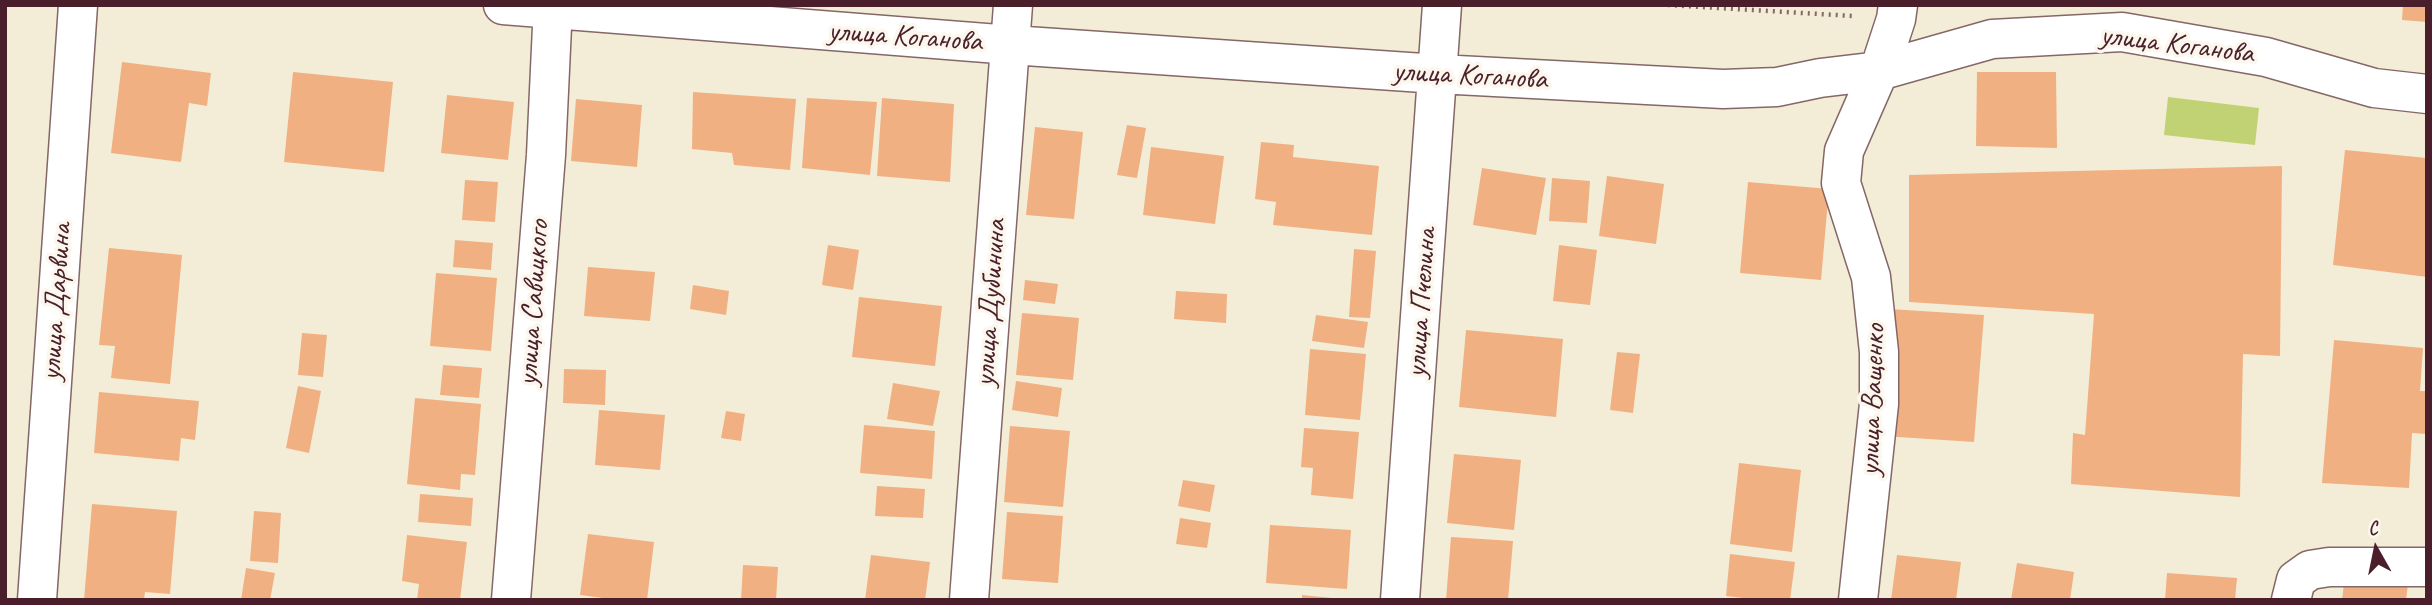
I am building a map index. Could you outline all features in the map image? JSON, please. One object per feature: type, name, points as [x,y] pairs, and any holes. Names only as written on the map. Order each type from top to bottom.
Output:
[{"type":"street","name":"улица Дарвина","points":[[37,600],[78,5]]},
{"type":"street","name":"улица Коганова","points":[[503,5],[1011,45],[1438,74],[1723,89],[1777,87],[1819,78],[1880,71],[1992,39],[2122,32],[2266,57],[2374,88],[2427,94]]},
{"type":"street","name":"улица Дубинина","points":[[969,600],[1013,5]]},
{"type":"street","name":"улица Пчелина","points":[[1400,600],[1442,5]]},
{"type":"street","name":"улица Савицкого","points":[[511,600],[546,155],[553,7]]},
{"type":"street","name":"улица Ващенко","points":[[1858,600],[1879,404],[1879,352],[1871,277],[1841,183],[1844,151],[1880,71],[1897,12]]},
{"type":"street","points":[[2300,585],[2329,567],[2427,567]]},
{"type":"path","points":[[1668,5],[1897,12]]},
{"type":"green space","points":[[2168,97],[2259,108],[2255,145],[2164,135]]},
{"type":"building","points":[[2403,5],[2427,5],[2427,22],[2402,20]]},
{"type":"building","points":[[122,62],[211,73],[207,106],[189,103],[181,162],[111,153]]},
{"type":"building","points":[[293,72],[393,82],[384,172],[284,162]]},
{"type":"building","points":[[1977,72],[2056,72],[2057,148],[1976,146]]},
{"type":"building","points":[[693,92],[796,99],[790,170],[734,165],[732,153],[692,149]]},
{"type":"building","points":[[447,95],[514,102],[508,160],[441,153]]},
{"type":"building","points":[[807,98],[877,102],[870,175],[802,168]]},
{"type":"building","points":[[882,98],[954,104],[950,182],[877,176]]},
{"type":"building","points":[[576,99],[642,105],[637,167],[571,161]]},
{"type":"building","points":[[1127,125],[1146,128],[1137,178],[1117,175]]},
{"type":"building","points":[[1035,127],[1083,132],[1074,219],[1026,215]]},
{"type":"building","points":[[1261,142],[1294,145],[1293,157],[1379,166],[1372,235],[1273,225],[1276,202],[1255,199]]},
{"type":"building","points":[[1151,147],[1224,156],[1215,224],[1143,215]]},
{"type":"building","points":[[2345,150],[2427,158],[2427,277],[2333,265]]},
{"type":"building","points":[[2282,166],[2280,356],[2243,354],[2240,497],[2071,484],[2073,433],[2085,435],[2094,314],[1909,302],[1909,175]]},
{"type":"building","points":[[1482,168],[1546,178],[1536,235],[1473,225]]},
{"type":"building","points":[[1607,176],[1664,184],[1656,244],[1599,236]]},
{"type":"building","points":[[1552,178],[1590,181],[1587,223],[1549,221]]},
{"type":"building","points":[[465,180],[498,182],[495,222],[462,220]]},
{"type":"building","points":[[1748,182],[1829,189],[1821,280],[1740,273]]},
{"type":"building","points":[[455,240],[493,243],[491,270],[453,267]]},
{"type":"building","points":[[828,245],[859,250],[853,290],[822,285]]},
{"type":"building","points":[[1559,245],[1597,250],[1590,305],[1553,301]]},
{"type":"building","points":[[109,248],[182,255],[170,384],[111,378],[115,346],[99,345]]},
{"type":"building","points":[[1354,249],[1376,251],[1370,318],[1349,317]]},
{"type":"building","points":[[588,267],[655,272],[650,321],[584,316]]},
{"type":"building","points":[[436,273],[497,278],[491,351],[430,346]]},
{"type":"building","points":[[1025,280],[1058,284],[1055,304],[1023,300]]},
{"type":"building","points":[[693,285],[729,291],[726,315],[690,309]]},
{"type":"building","points":[[1176,291],[1227,294],[1226,323],[1174,319]]},
{"type":"building","points":[[859,297],[942,306],[935,366],[852,357]]},
{"type":"building","points":[[1890,309],[1984,315],[1974,442],[1883,436]]},
{"type":"building","points":[[1022,313],[1079,318],[1073,380],[1016,375]]},
{"type":"building","points":[[1316,315],[1368,322],[1364,348],[1312,341]]},
{"type":"building","points":[[1466,330],[1563,339],[1556,417],[1459,407]]},
{"type":"building","points":[[302,333],[327,335],[323,377],[298,375]]},
{"type":"building","points":[[2334,340],[2423,348],[2420,391],[2427,391],[2427,434],[2412,433],[2409,488],[2322,483]]},
{"type":"building","points":[[1310,349],[1366,354],[1360,420],[1305,415]]},
{"type":"building","points":[[1617,352],[1640,354],[1633,413],[1610,410]]},
{"type":"building","points":[[443,365],[482,368],[479,398],[440,395]]},
{"type":"building","points":[[564,369],[606,370],[605,405],[563,403]]},
{"type":"building","points":[[1016,381],[1062,388],[1058,417],[1012,410]]},
{"type":"building","points":[[893,383],[940,391],[933,426],[887,419]]},
{"type":"building","points":[[298,386],[321,391],[309,453],[286,448]]},
{"type":"building","points":[[99,392],[199,401],[195,440],[181,438],[179,461],[94,453]]},
{"type":"building","points":[[415,398],[481,404],[475,475],[461,474],[460,490],[407,484]]},
{"type":"building","points":[[599,410],[665,415],[660,470],[595,465]]},
{"type":"building","points":[[726,411],[745,414],[741,441],[721,438]]},
{"type":"building","points":[[864,425],[935,431],[932,479],[860,473]]},
{"type":"building","points":[[1010,426],[1070,431],[1063,507],[1004,502]]},
{"type":"building","points":[[1304,428],[1359,432],[1353,499],[1311,495],[1313,468],[1301,467]]},
{"type":"building","points":[[1454,454],[1521,460],[1514,530],[1447,523]]},
{"type":"building","points":[[1739,463],[1801,470],[1792,552],[1730,544]]},
{"type":"building","points":[[1183,480],[1215,485],[1210,512],[1178,506]]},
{"type":"building","points":[[877,486],[925,489],[923,518],[875,516]]},
{"type":"building","points":[[420,494],[473,498],[471,526],[418,522]]},
{"type":"building","points":[[92,504],[177,511],[170,594],[145,592],[144,600],[84,600]]},
{"type":"building","points":[[254,511],[281,513],[278,563],[250,561]]},
{"type":"building","points":[[1007,512],[1063,516],[1058,583],[1002,579]]},
{"type":"building","points":[[1180,518],[1211,523],[1207,548],[1176,544]]},
{"type":"building","points":[[1270,525],[1351,530],[1347,589],[1266,583]]},
{"type":"building","points":[[588,534],[654,542],[647,600],[618,600],[580,595]]},
{"type":"building","points":[[407,535],[467,542],[460,600],[417,600],[419,584],[402,581]]},
{"type":"building","points":[[1451,537],[1513,541],[1508,600],[1446,600]]},
{"type":"building","points":[[1730,554],[1795,562],[1790,600],[1726,596]]},
{"type":"building","points":[[871,555],[930,562],[925,600],[865,600]]},
{"type":"building","points":[[1897,555],[1961,562],[1956,600],[1891,600]]},
{"type":"building","points":[[2017,563],[2074,572],[2070,600],[2011,600]]},
{"type":"building","points":[[743,565],[778,567],[776,600],[741,600]]},
{"type":"building","points":[[246,568],[275,573],[270,600],[241,600]]},
{"type":"building","points":[[2167,573],[2237,578],[2235,600],[2165,600]]},
{"type":"building","points":[[2345,576],[2408,584],[2406,600],[2342,600]]},
{"type":"building","points":[[1302,595],[1332,598],[1332,600],[1302,600]]}]
